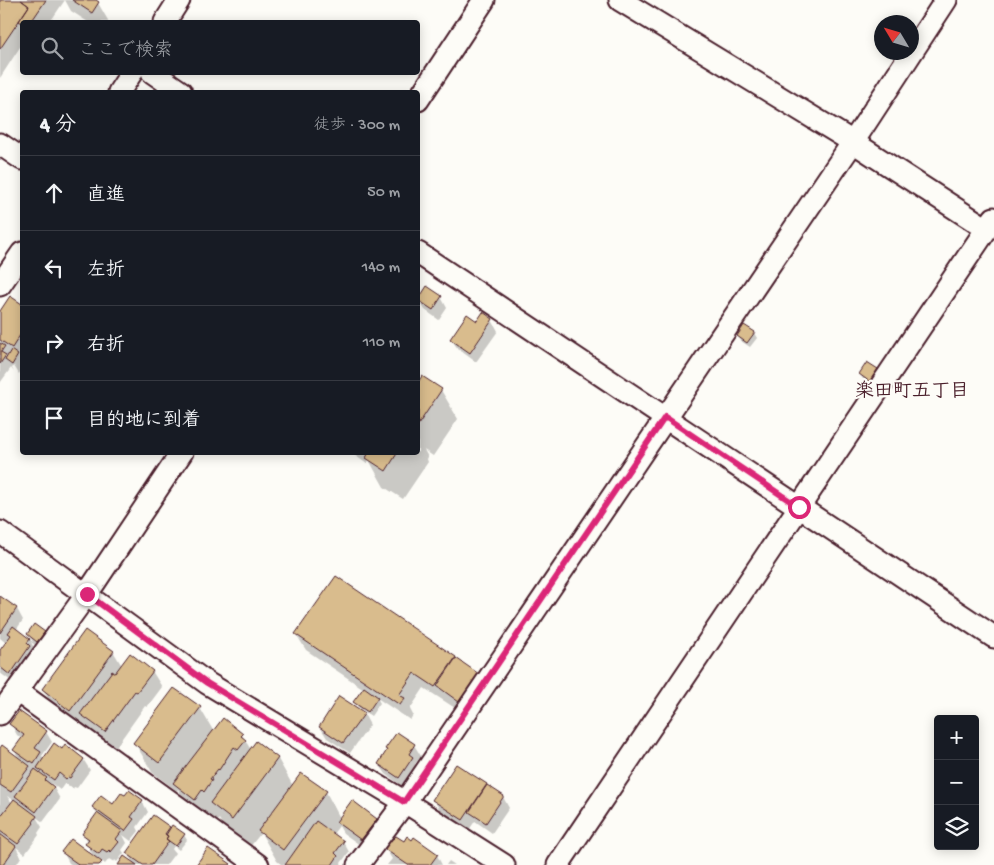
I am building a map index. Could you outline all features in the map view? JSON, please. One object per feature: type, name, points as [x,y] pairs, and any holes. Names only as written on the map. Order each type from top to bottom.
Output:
[{"type":"street","points":[[165,20],[180,0]]},
{"type":"street","points":[[420,97],[484,0]]},
{"type":"street","points":[[558,865],[991,224],[620,0]]},
{"type":"street","points":[[358,865],[404,802],[853,142],[946,0]]},
{"type":"street","points":[[120,90],[130,75]]},
{"type":"street","points":[[156,75],[178,90]]},
{"type":"street","points":[[0,144],[20,157]]},
{"type":"street","points":[[420,254],[994,637]]},
{"type":"street","points":[[0,286],[20,255]]},
{"type":"street","points":[[0,714],[87,594],[180,455]]},
{"type":"street","points":[[0,532],[207,683],[504,865]]},
{"type":"street","points":[[17,691],[258,865]]},
{"type":"building","points":[[0,0],[21,0],[29,6],[0,49]]},
{"type":"building","points":[[21,0],[46,0],[32,20],[20,20],[20,22],[19,21],[29,6]]},
{"type":"building","points":[[72,0],[96,0],[99,2],[92,13]]},
{"type":"building","points":[[427,286],[442,296],[433,310],[420,301],[420,297]]},
{"type":"building","points":[[10,296],[20,303],[20,335],[12,348],[0,340],[0,311]]},
{"type":"building","points":[[483,312],[493,319],[470,353],[450,339],[467,314],[477,321]]},
{"type":"building","points":[[744,325],[755,332],[747,343],[737,336]]},
{"type":"building","points":[[0,343],[5,346],[1,352],[6,355],[0,364]]},
{"type":"building","points":[[11,350],[18,355],[12,365],[5,360]]},
{"type":"building","points":[[867,362],[878,369],[870,382],[859,374]]},
{"type":"building","points":[[422,376],[442,389],[420,422],[420,379]]},
{"type":"building","points":[[368,455],[396,455],[386,471],[366,458]]},
{"type":"building","points":[[336,576],[456,657],[435,687],[414,673],[399,695],[405,698],[400,705],[295,634]]},
{"type":"building","points":[[0,596],[17,608],[0,633]]},
{"type":"building","points":[[34,624],[45,632],[37,642],[27,634]]},
{"type":"building","points":[[13,626],[30,639],[27,643],[30,646],[10,675],[0,667],[0,650],[11,635],[8,633]]},
{"type":"building","points":[[85,630],[114,651],[70,711],[42,689]]},
{"type":"building","points":[[130,653],[153,671],[137,692],[135,691],[105,732],[80,714],[112,671],[115,673]]},
{"type":"building","points":[[456,658],[479,674],[459,702],[437,686]]},
{"type":"building","points":[[364,687],[378,697],[368,712],[353,702]]},
{"type":"building","points":[[174,688],[201,707],[159,763],[133,743]]},
{"type":"building","points":[[339,696],[365,713],[343,743],[319,727]]},
{"type":"building","points":[[19,711],[47,731],[35,748],[41,752],[34,763],[13,750],[24,735],[9,724]]},
{"type":"building","points":[[223,718],[243,734],[241,736],[246,740],[238,750],[234,747],[219,770],[210,779],[212,780],[204,792],[202,790],[195,800],[173,783]]},
{"type":"building","points":[[397,732],[415,744],[409,754],[413,757],[399,778],[378,764],[387,750],[385,749]]},
{"type":"building","points":[[256,741],[278,758],[232,820],[210,803]]},
{"type":"building","points":[[54,743],[62,749],[65,744],[84,759],[70,778],[66,779],[59,773],[54,780],[37,768]]},
{"type":"building","points":[[2,745],[30,766],[11,792],[0,785],[0,748]]},
{"type":"building","points":[[456,764],[487,784],[463,820],[432,800]]},
{"type":"building","points":[[35,769],[47,778],[45,780],[54,787],[36,812],[15,796]]},
{"type":"building","points":[[301,773],[327,791],[283,850],[258,831]]},
{"type":"building","points":[[487,785],[504,796],[486,823],[469,812]]},
{"type":"building","points":[[129,790],[143,800],[131,817],[134,819],[125,831],[92,807],[101,795],[113,804],[121,793],[125,795]]},
{"type":"building","points":[[14,799],[37,816],[18,844],[0,831],[0,817]]},
{"type":"building","points":[[352,800],[377,819],[361,840],[336,822]]},
{"type":"building","points":[[97,813],[122,831],[116,839],[119,842],[111,852],[102,849],[99,854],[85,844],[89,839],[82,834]]},
{"type":"building","points":[[153,815],[170,827],[165,834],[168,836],[166,839],[169,841],[152,865],[143,865],[126,853]]},
{"type":"building","points":[[316,821],[344,841],[335,853],[338,856],[332,865],[285,865]]},
{"type":"building","points":[[172,825],[185,834],[176,846],[166,839],[168,836],[166,835]]},
{"type":"building","points":[[0,834],[16,846],[3,865],[0,865]]},
{"type":"building","points":[[396,836],[404,841],[407,836],[412,840],[414,837],[438,854],[430,865],[408,865],[383,848],[390,837],[393,839]]},
{"type":"building","points":[[71,839],[102,862],[99,865],[77,865],[61,852]]},
{"type":"building","points":[[208,848],[231,864],[196,865]]},
{"type":"building","points":[[124,856],[137,865],[118,865]]},
{"type":"district","name":"楽田町五丁目","points":[[912,392]]},
{"type":"route","points":[[87,594],[207,683],[404,802],[665,417],[799,507]]}]
